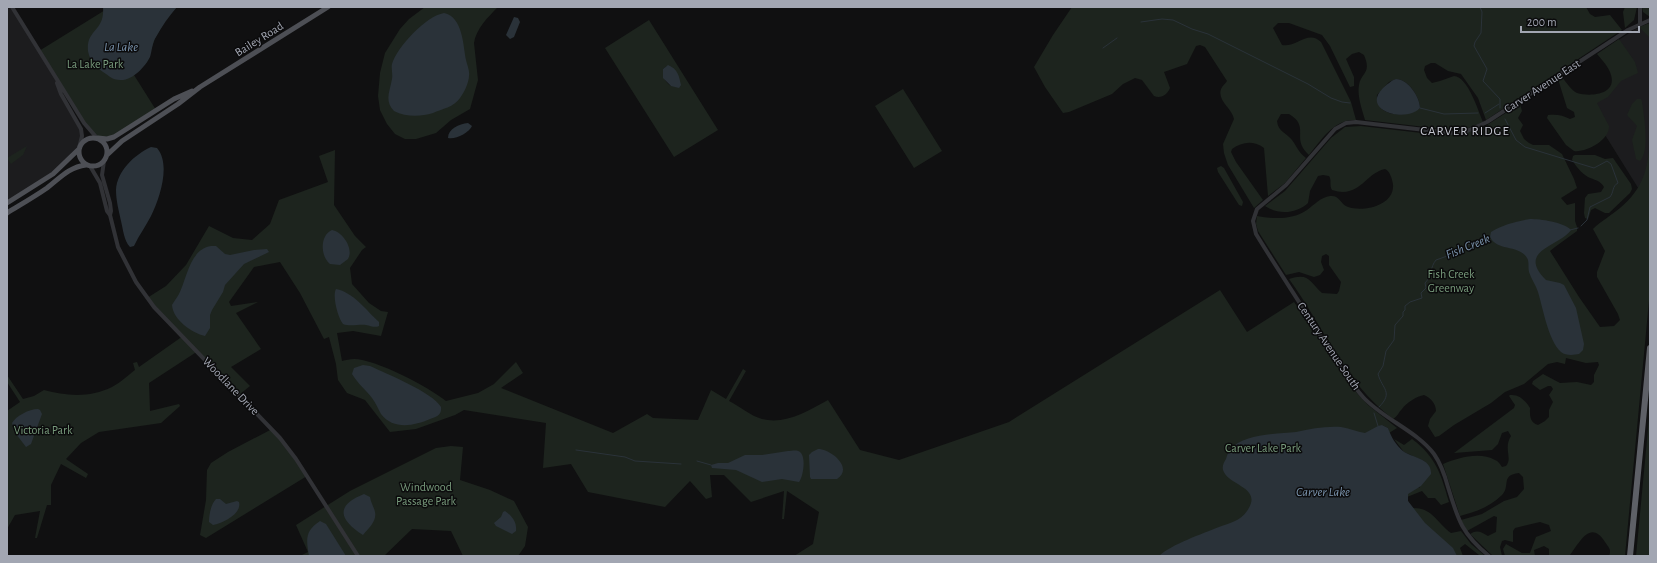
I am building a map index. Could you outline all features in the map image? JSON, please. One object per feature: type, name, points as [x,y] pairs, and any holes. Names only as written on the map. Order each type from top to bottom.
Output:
[{"type":"highway","points":[[1630,556],[1650,348]]},
{"type":"main road","name":"Bailey Road","points":[[107,155],[122,141],[178,104],[200,87],[328,7]]},
{"type":"main road","name":"Bailey Road","points":[[97,138],[107,139],[114,137],[174,99],[200,87]]},
{"type":"main road","points":[[7,203],[53,174],[79,149],[86,139],[97,138],[103,142],[106,147],[107,155],[104,161],[98,165],[76,166],[48,187],[7,213]]},
{"type":"main road","points":[[79,149],[79,157],[88,165]]},
{"type":"street","points":[[12,7],[55,78],[66,92],[87,127],[97,138]]},
{"type":"street","points":[[1640,7],[1640,24]]},
{"type":"street","name":"Carver Avenue East","points":[[1253,217],[1258,208],[1286,185],[1329,136],[1343,124],[1356,122],[1449,133],[1472,129],[1487,122],[1622,34],[1650,20]]},
{"type":"street","points":[[55,78],[61,94],[81,129],[82,136],[79,149]]},
{"type":"street","name":"Woodlane Drive","points":[[104,161],[102,175],[112,211],[110,215]]},
{"type":"street","name":"Woodlane Drive","points":[[88,165],[100,183],[118,247],[140,289],[154,307],[280,438],[296,459],[358,556]]},
{"type":"street","name":"Century Avenue South","points":[[1253,217],[1254,228],[1259,239],[1343,371],[1373,406],[1423,443],[1434,454],[1442,471],[1462,527],[1471,540],[1489,556]]},
{"type":"shaded area","points":[[7,7],[12,7],[55,78],[61,94],[81,129],[79,149],[65,164],[7,203]]},
{"type":"shaded area","points":[[1650,23],[1650,207],[1587,106],[1607,94],[1624,72],[1608,47],[1634,30]]},
{"type":"green space","name":"La Lake Park","points":[[110,7],[177,7],[167,18],[155,38],[147,62],[134,75],[156,110],[117,135],[98,138],[89,131],[39,51]]},
{"type":"green space","points":[[425,7],[498,7],[483,24],[475,38],[474,43],[478,80],[470,109],[451,120],[436,133],[416,139],[405,139],[395,134],[387,124],[380,110],[378,96],[380,73],[385,53],[400,29],[409,19]]},
{"type":"green space","points":[[1072,7],[1586,7],[1590,14],[1595,17],[1610,15],[1622,30],[1486,120],[1478,98],[1461,74],[1448,71],[1435,63],[1425,66],[1424,70],[1427,78],[1432,83],[1454,76],[1464,82],[1472,95],[1483,122],[1468,128],[1451,130],[1365,120],[1359,94],[1360,81],[1367,66],[1364,55],[1359,52],[1352,54],[1346,59],[1354,77],[1354,86],[1350,87],[1330,46],[1322,35],[1289,23],[1278,23],[1273,28],[1282,45],[1292,44],[1311,37],[1321,42],[1351,102],[1356,120],[1341,123],[1335,126],[1309,155],[1301,143],[1299,124],[1289,114],[1281,114],[1277,121],[1279,128],[1292,140],[1306,158],[1285,183],[1268,196],[1264,148],[1260,145],[1252,143],[1244,143],[1232,149],[1231,152],[1236,162],[1263,200],[1254,208],[1228,165],[1224,153],[1223,144],[1234,119],[1220,93],[1227,81],[1205,47],[1200,45],[1196,46],[1187,64],[1164,72],[1170,88],[1164,96],[1154,96],[1142,80],[1135,78],[1123,84],[1112,94],[1069,112],[1063,113],[1045,87],[1034,67]],"holes":[[[1396,79],[1409,85],[1416,94],[1420,108],[1408,113],[1400,114],[1386,112],[1378,103],[1377,95],[1389,82]]]},
{"type":"green space","points":[[1625,7],[1637,7],[1634,20],[1625,28],[1623,12]]},
{"type":"green space","points":[[1642,7],[1650,7],[1650,17],[1643,12]]},
{"type":"green space","points":[[649,20],[718,130],[674,157],[605,48]],"holes":[[[667,66],[671,86],[665,81],[664,77],[663,69]]]},
{"type":"green space","points":[[1650,23],[1650,38],[1639,27]]},
{"type":"green space","points":[[1619,39],[1635,62],[1638,73],[1621,81],[1608,97],[1597,103],[1609,126],[1606,136],[1602,141],[1591,148],[1574,151],[1566,145],[1547,118],[1548,115],[1557,115],[1570,119],[1575,117],[1574,112],[1567,108],[1558,79],[1562,77],[1577,93],[1589,95],[1606,91],[1612,82],[1611,75],[1607,66],[1597,54]]},
{"type":"green space","points":[[903,89],[942,151],[914,168],[875,106]]},
{"type":"green space","points":[[1637,99],[1641,99],[1642,102],[1646,133],[1645,150],[1640,161],[1636,159],[1632,140],[1637,126],[1627,115],[1632,104]]},
{"type":"green space","name":"Fish Creek Greenway","points":[[1520,104],[1522,111],[1518,118],[1523,125],[1520,131],[1524,139],[1533,145],[1549,145],[1562,154],[1574,179],[1577,188],[1561,198],[1567,205],[1575,203],[1575,221],[1577,231],[1550,251],[1600,327],[1614,326],[1620,320],[1597,277],[1597,272],[1605,251],[1593,229],[1617,211],[1635,193],[1640,185],[1646,168],[1650,139],[1650,290],[1625,556],[1609,556],[1610,550],[1600,535],[1594,532],[1585,536],[1569,556],[1549,556],[1549,549],[1544,546],[1534,550],[1535,556],[1505,556],[1503,549],[1506,544],[1522,553],[1530,553],[1536,537],[1551,531],[1549,525],[1540,522],[1515,528],[1513,531],[1513,542],[1505,540],[1502,541],[1500,547],[1502,556],[1493,556],[1470,534],[1477,531],[1488,536],[1496,532],[1497,517],[1494,516],[1467,531],[1461,520],[1482,514],[1504,501],[1517,497],[1524,489],[1523,477],[1519,473],[1513,474],[1508,478],[1505,492],[1492,503],[1471,513],[1460,516],[1443,464],[1469,456],[1483,456],[1497,461],[1502,467],[1506,466],[1509,460],[1508,445],[1511,436],[1508,431],[1502,433],[1498,444],[1492,450],[1454,453],[1514,408],[1515,405],[1509,396],[1510,395],[1522,398],[1526,402],[1530,408],[1530,416],[1535,424],[1538,425],[1545,421],[1549,417],[1549,410],[1553,402],[1549,395],[1553,389],[1551,386],[1548,386],[1540,390],[1532,384],[1533,381],[1543,374],[1560,383],[1577,382],[1591,385],[1594,382],[1594,375],[1599,365],[1598,362],[1586,363],[1566,358],[1565,364],[1557,362],[1548,364],[1524,384],[1505,392],[1491,403],[1454,425],[1439,436],[1435,437],[1428,426],[1430,419],[1436,411],[1431,400],[1424,395],[1415,398],[1406,404],[1393,419],[1361,388],[1348,371],[1302,297],[1289,279],[1305,277],[1322,293],[1337,294],[1341,282],[1329,265],[1329,256],[1326,254],[1322,256],[1321,262],[1324,270],[1320,275],[1314,277],[1299,272],[1286,275],[1258,231],[1256,224],[1257,216],[1283,218],[1296,216],[1330,196],[1338,198],[1345,206],[1362,209],[1377,206],[1389,198],[1392,192],[1393,184],[1389,173],[1385,169],[1378,171],[1356,188],[1341,192],[1332,190],[1329,176],[1318,176],[1310,191],[1308,203],[1303,207],[1293,211],[1281,212],[1265,206],[1285,191],[1331,138],[1345,127],[1361,126],[1439,135],[1459,135],[1484,127]]},
{"type":"green space","points":[[27,146],[23,155],[11,164],[7,158]]},
{"type":"green space","name":"Carver Lake Park","points":[[335,150],[334,205],[355,236],[366,247],[362,250],[350,268],[352,284],[369,303],[381,311],[388,312],[381,336],[353,331],[337,333],[342,361],[352,359],[363,360],[388,369],[415,382],[446,401],[478,393],[494,384],[516,362],[523,373],[501,388],[613,433],[647,414],[653,418],[698,420],[711,390],[726,399],[743,369],[746,371],[729,401],[749,413],[762,419],[788,419],[828,400],[860,450],[899,460],[1009,422],[1220,290],[1247,332],[1294,302],[1355,391],[1368,405],[1397,428],[1389,433],[1388,428],[1382,425],[1419,488],[1427,477],[1427,464],[1424,461],[1404,452],[1394,439],[1404,445],[1412,439],[1427,452],[1432,459],[1440,475],[1449,502],[1441,505],[1435,498],[1428,498],[1422,491],[1407,497],[1412,508],[1425,510],[1434,516],[1451,533],[1461,531],[1471,544],[1484,555],[1479,555],[1465,544],[1460,548],[1463,556],[794,556],[813,544],[819,512],[787,491],[784,519],[782,519],[784,491],[751,502],[724,475],[710,475],[712,497],[706,499],[690,481],[665,507],[588,492],[571,464],[543,468],[546,423],[464,410],[455,415],[416,429],[390,432],[365,400],[347,393],[338,380],[336,364],[329,337],[324,339],[300,293],[280,262],[254,267],[229,302],[231,306],[258,302],[236,313],[261,349],[231,367],[250,386],[239,395],[198,351],[149,383],[150,411],[179,404],[180,406],[161,423],[99,432],[81,443],[66,459],[88,474],[86,478],[61,464],[51,485],[51,505],[47,505],[37,538],[35,538],[40,511],[15,515],[7,529],[7,411],[20,402],[7,382],[7,375],[23,399],[34,396],[44,390],[61,394],[78,395],[104,391],[118,384],[135,370],[133,363],[137,362],[139,367],[183,336],[147,298],[166,286],[186,265],[209,226],[233,238],[252,240],[270,224],[279,200],[328,182],[319,156]]},
{"type":"green space","points":[[1595,155],[1605,159],[1613,158],[1631,184],[1632,189],[1630,193],[1609,213],[1605,213],[1595,208],[1591,210],[1588,219],[1585,218],[1585,198],[1588,194],[1601,192],[1604,187],[1599,182],[1583,174],[1572,160],[1573,156]]},
{"type":"green space","points":[[1221,166],[1224,168],[1243,202],[1242,206],[1239,205],[1218,172],[1217,168]]},
{"type":"green space","points":[[1650,408],[1650,556],[1636,556]]},
{"type":"green space","points":[[272,429],[307,476],[206,538],[200,535],[206,500],[207,470],[211,463],[228,452]]},
{"type":"green space","name":"Windwood Passage Park","points":[[451,446],[463,447],[460,480],[490,490],[514,501],[528,527],[525,546],[518,556],[463,556],[451,531],[412,529],[384,556],[300,556],[308,552],[296,525],[350,491],[436,448]]},
{"type":"water","name":"La Lake","points":[[103,7],[177,7],[155,39],[148,61],[138,73],[125,80],[116,79],[103,72],[92,62],[89,55],[88,44],[92,34],[99,26],[103,15]]},
{"type":"water","points":[[444,13],[455,20],[461,32],[469,72],[469,78],[465,90],[455,104],[433,113],[413,116],[394,111],[389,103],[388,96],[392,77],[392,64],[395,57],[413,33],[429,20]]},
{"type":"water","points":[[514,17],[518,18],[520,22],[514,37],[510,39],[506,35]]},
{"type":"water","points":[[668,65],[678,73],[681,85],[679,88],[671,86],[663,78],[663,69]]},
{"type":"water","points":[[1396,79],[1409,85],[1416,94],[1420,108],[1414,112],[1397,114],[1388,112],[1381,108],[1377,103],[1377,96],[1383,88]]},
{"type":"water","points":[[468,123],[472,126],[465,133],[458,137],[448,138],[448,135],[452,130],[461,124]]},
{"type":"water","points":[[151,147],[157,148],[163,163],[164,172],[161,191],[151,216],[134,246],[130,247],[126,242],[124,235],[116,198],[117,183],[123,170],[128,164],[138,154]]},
{"type":"water","points":[[1530,219],[1546,220],[1558,223],[1568,227],[1571,230],[1565,236],[1543,250],[1538,255],[1536,262],[1538,270],[1546,280],[1564,285],[1576,308],[1584,344],[1583,350],[1579,354],[1565,354],[1556,347],[1546,324],[1537,289],[1529,272],[1528,260],[1525,255],[1521,252],[1498,245],[1493,242],[1490,237],[1491,232],[1500,227]]},
{"type":"water","points":[[332,230],[336,231],[343,237],[350,251],[348,259],[340,265],[330,264],[324,256],[323,241],[325,236]]},
{"type":"water","points":[[216,246],[225,254],[230,255],[267,249],[269,252],[244,264],[225,285],[223,292],[210,315],[210,328],[205,336],[194,332],[179,321],[173,311],[172,305],[179,294],[194,258],[204,248]]},
{"type":"water","points":[[336,289],[348,294],[359,302],[379,322],[379,326],[374,327],[366,325],[343,324],[336,307]]},
{"type":"water","points":[[363,365],[370,366],[428,395],[441,407],[440,414],[411,425],[391,423],[381,414],[375,402],[352,374],[354,368]]},
{"type":"water","points":[[38,409],[42,414],[31,444],[26,447],[16,434],[12,423],[23,413]]},
{"type":"water","name":"Carver Lake","points":[[1382,425],[1388,428],[1394,441],[1403,451],[1421,459],[1428,465],[1431,474],[1421,486],[1408,494],[1408,501],[1425,523],[1453,548],[1457,556],[1159,556],[1179,543],[1234,521],[1247,511],[1251,503],[1251,497],[1248,492],[1231,480],[1223,470],[1223,464],[1228,453],[1236,445],[1251,438],[1270,434],[1296,432],[1324,427],[1344,428],[1365,433]]},
{"type":"water","points":[[818,449],[829,452],[839,460],[843,470],[842,475],[837,479],[811,479],[809,455]]},
{"type":"water","points":[[798,451],[803,456],[802,476],[799,482],[782,479],[762,482],[736,470],[712,468],[711,465],[728,463],[745,455],[762,455]]},
{"type":"water","points":[[364,494],[370,497],[375,510],[375,518],[363,535],[345,519],[344,508],[348,503]]},
{"type":"water","points":[[216,499],[220,499],[226,504],[237,501],[239,502],[239,506],[238,510],[231,517],[213,525],[209,522],[209,516]]},
{"type":"water","points":[[505,511],[512,517],[516,525],[516,531],[512,534],[496,526],[494,523]]},
{"type":"water","points":[[320,521],[326,524],[346,556],[309,556],[307,540],[309,532]]},
{"type":"waterway","name":"Fish Creek","points":[[1480,7],[1482,12],[1481,33],[1474,46],[1487,69],[1483,81],[1500,99],[1500,108]]},
{"type":"waterway","points":[[1141,22],[1162,19],[1173,20],[1192,29],[1208,34],[1308,84],[1331,98],[1350,103]]},
{"type":"waterway","points":[[1103,48],[1117,38]]},
{"type":"waterway","points":[[1485,113],[1499,104]]},
{"type":"waterway","points":[[1420,108],[1444,114],[1478,113]]},
{"type":"waterway","name":"Fish Creek","points":[[1505,119],[1516,140],[1525,147],[1594,168],[1607,161],[1611,164],[1618,183],[1610,197],[1590,207],[1587,220],[1581,226]]},
{"type":"waterway","name":"Fish Creek","points":[[1570,230],[1578,228]]},
{"type":"waterway","name":"Fish Creek","points":[[1379,407],[1386,398],[1386,390],[1378,374],[1383,366],[1386,351],[1394,340],[1395,325],[1403,316],[1405,306],[1410,302],[1422,298],[1421,293],[1426,288],[1425,283],[1436,260],[1450,255],[1473,242],[1489,237]]},
{"type":"waterway","name":"Fish Creek","points":[[1374,413],[1378,426]]},
{"type":"waterway","points":[[576,450],[625,457],[635,461],[681,464]]},
{"type":"waterway","points":[[697,461],[711,465]]},
{"type":"district","name":"CARVER RIDGE","points":[[1465,131]]},
{"type":"park label","name":"Victoria Park","points":[[43,430]]}]
